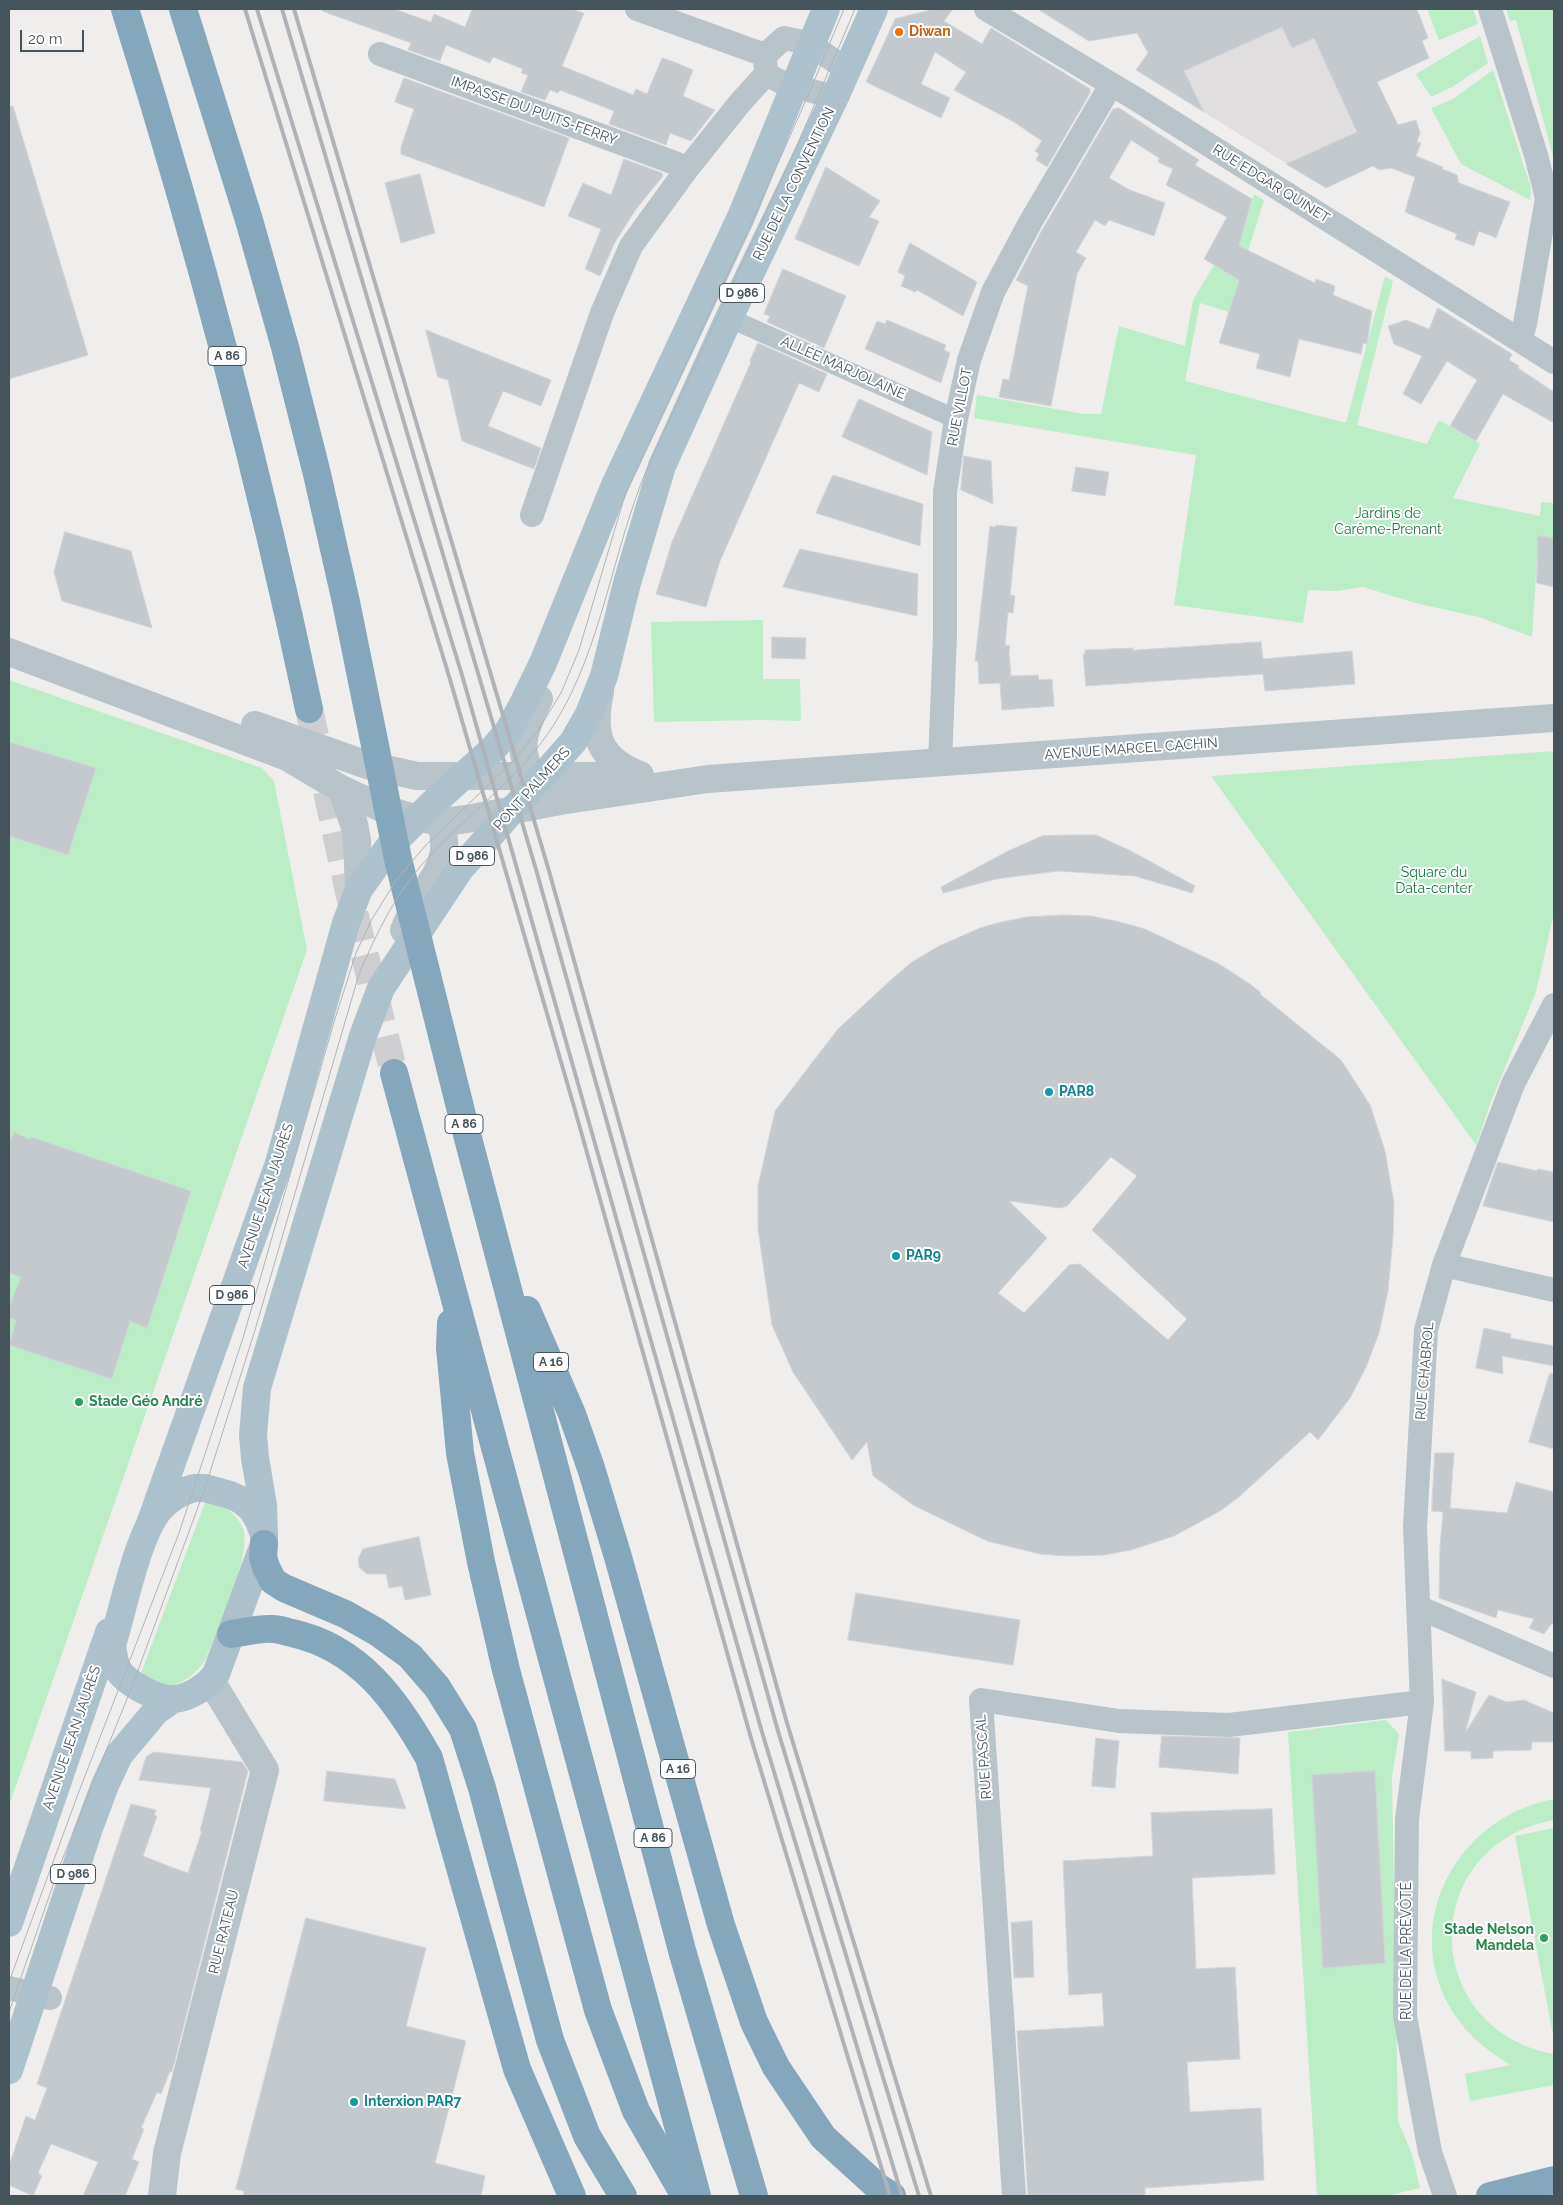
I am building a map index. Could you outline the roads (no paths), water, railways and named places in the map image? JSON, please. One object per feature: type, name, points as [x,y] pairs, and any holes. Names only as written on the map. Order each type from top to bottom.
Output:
[{"type":"highway","name":"A 86","points":[[125,9],[185,205],[226,352],[285,593],[309,708]]},
{"type":"highway","name":"A 86","points":[[183,9],[249,220],[303,419],[346,602],[398,859],[464,1123],[684,1954],[754,2196]]},
{"type":"highway","points":[[394,1072],[697,2196]]},
{"type":"highway","name":"A 16","points":[[501,1260],[550,1362],[591,1468],[626,1583],[721,1925],[754,2022],[776,2067],[823,2137],[879,2188],[892,2196]]},
{"type":"highway","points":[[453,1294],[450,1348],[460,1453],[481,1562],[506,1670],[598,2010],[636,2111],[685,2196]]},
{"type":"highway","points":[[264,1540],[263,1557],[273,1580],[284,1588],[346,1614],[377,1632],[410,1656],[437,1687],[463,1728],[482,1788],[550,2040],[587,2136],[621,2194]]},
{"type":"highway","points":[[232,1634],[273,1629],[312,1637],[347,1656],[378,1682],[407,1720],[429,1758],[518,2070],[572,2196]]},
{"type":"highway","points":[[1490,2196],[1554,2180]]},
{"type":"main road","name":"D 986","points":[[359,889],[389,847],[431,814],[465,776],[493,749],[508,730],[520,709],[544,663],[615,485],[741,218],[826,9]]},
{"type":"main road","name":"RUE DE LA CONVENTION","points":[[627,583],[662,466],[848,70],[874,9]]},
{"type":"main road","name":"PONT PALMERS","points":[[264,1540],[263,1505],[253,1435],[257,1388],[363,1036],[381,988],[460,869],[512,810],[540,785],[573,742],[589,714],[602,681],[627,583]]},
{"type":"main road","name":"AVENUE JEAN JAURÈS","points":[[9,1922],[81,1712],[279,1163],[346,923],[359,889]]},
{"type":"main road","points":[[139,1554],[112,1645],[114,1660],[118,1670],[133,1684],[149,1694],[173,1699],[192,1693],[211,1681],[216,1674],[232,1634],[264,1540],[259,1520],[246,1504],[230,1495],[205,1488],[194,1488],[180,1492],[159,1510],[150,1524]]},
{"type":"main road","name":"D 986","points":[[9,2070],[31,1993],[88,1828],[108,1777],[119,1756],[130,1742],[156,1711],[173,1699]]},
{"type":"street","points":[[637,9],[766,64],[795,88],[835,97]]},
{"type":"street","name":"RUE EDGAR QUINET","points":[[986,9],[1554,362]]},
{"type":"street","points":[[1490,9],[1536,155],[1546,198],[1527,315],[1520,340]]},
{"type":"street","points":[[532,515],[602,312],[631,246],[687,169],[738,104],[784,38],[812,46],[848,70]]},
{"type":"street","name":"IMPASSE DU PUITS-FERRY","points":[[380,54],[687,169]]},
{"type":"street","name":"RUE VILLOT","points":[[940,763],[945,636],[946,492],[956,419],[969,360],[993,292],[1031,221],[1111,85]]},
{"type":"street","name":"ALLÉE MARJOLAINE","points":[[730,318],[956,419]]},
{"type":"street","points":[[540,785],[522,751],[524,729],[559,654],[584,561]]},
{"type":"street","points":[[9,634],[222,722],[341,789],[384,809],[431,814],[512,810]]},
{"type":"street","points":[[9,652],[222,722]]},
{"type":"street","points":[[602,681],[596,711],[599,739],[609,756],[631,779]]},
{"type":"street","name":"AVENUE MARCEL CACHIN","points":[[222,722],[367,765],[417,776],[465,776],[540,785],[631,779],[708,779],[1554,718]]},
{"type":"street","points":[[381,988],[406,924],[444,859],[445,841],[431,814],[417,776]]},
{"type":"street","points":[[341,789],[354,824],[357,841],[359,889]]},
{"type":"street","name":"RUE CHABROL","points":[[1422,1702],[1415,1527],[1426,1330],[1444,1265],[1513,1084],[1554,1005]]},
{"type":"street","points":[[1444,1265],[1554,1290]]},
{"type":"street","points":[[1418,1607],[1554,1666]]},
{"type":"street","name":"RUE RATEAU","points":[[162,2196],[167,2153],[265,1770],[211,1681]]},
{"type":"street","name":"RUE PASCAL","points":[[1014,2196],[981,1700],[1119,1721],[1230,1725],[1422,1702]]},
{"type":"street","name":"RUE DE LA PRÉVÔTÉ","points":[[1422,1702],[1407,1819],[1405,2016],[1430,2152],[1445,2196]]},
{"type":"tunnel","points":[[309,709],[349,892],[394,1073]]},
{"type":"tram line","points":[[9,1982],[78,1794],[179,1533],[243,1338],[334,1022],[356,953],[372,919],[397,879],[425,846],[514,760],[537,732],[561,693],[579,650],[625,495],[754,217],[844,9]]},
{"type":"tram line","points":[[9,2012],[60,1865],[133,1684],[205,1488],[255,1330],[359,974],[373,943],[397,898],[407,884],[444,841],[527,760],[555,723],[571,694],[595,631],[634,502],[646,471],[796,148],[855,9]]},
{"type":"railway","points":[[245,9],[449,676],[575,1110],[751,1738],[890,2196]]},
{"type":"railway","points":[[257,9],[462,675],[762,1732],[902,2196]]},
{"type":"railway","points":[[282,9],[537,873],[778,1731],[919,2196]]},
{"type":"railway","points":[[294,9],[549,871],[787,1723],[931,2196]]},
{"type":"place","name":"Diwan","points":[[899,32]]},
{"type":"place","name":"PAR8","points":[[1049,1092]]},
{"type":"place","name":"PAR9","points":[[896,1256]]},
{"type":"place","name":"Stade Géo André","points":[[79,1402]]},
{"type":"place","name":"Stade Nelson Mandela","points":[[1544,1938]]},
{"type":"place","name":"Interxion PAR7","points":[[354,2102]]},
{"type":"park label","name":"Jardins de Carême-Prenant","points":[[1388,522]]},
{"type":"park label","name":"Square du Data-center","points":[[1434,882]]}]
